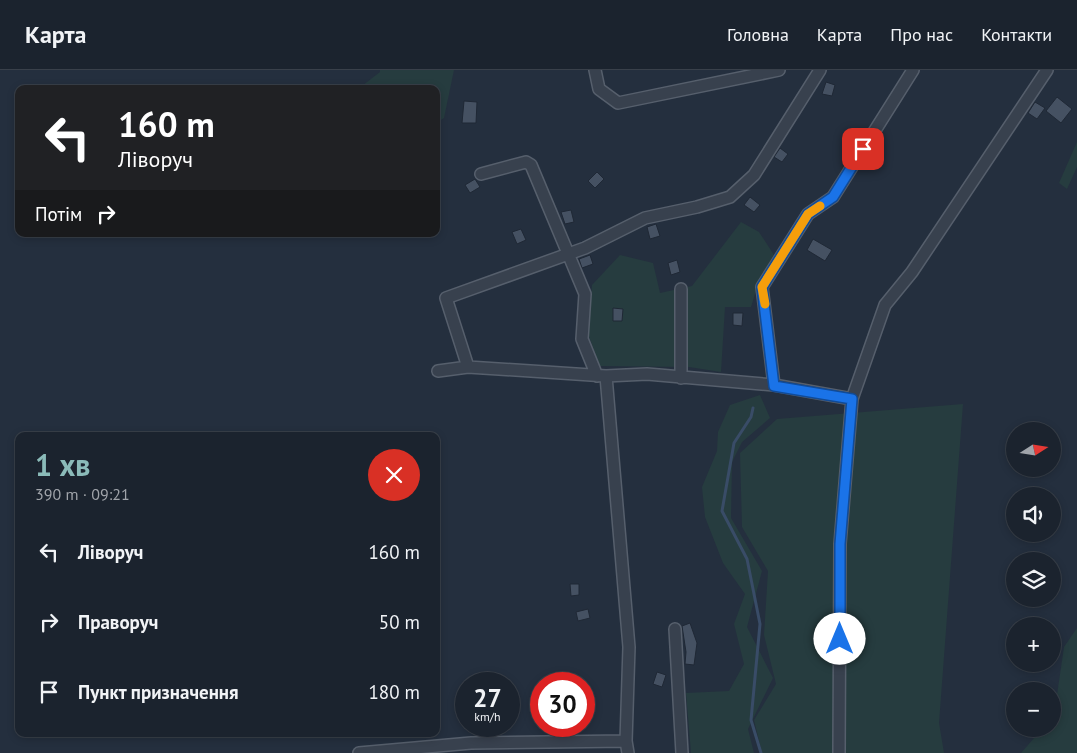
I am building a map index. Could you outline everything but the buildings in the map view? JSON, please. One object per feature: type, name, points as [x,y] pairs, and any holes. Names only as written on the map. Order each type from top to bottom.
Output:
[{"type":"street","points":[[595,70],[599,89],[618,103],[779,70]]},
{"type":"street","points":[[468,368],[446,298],[566,253],[585,248],[645,218],[697,207],[730,197],[754,175],[820,70]]},
{"type":"street","points":[[774,386],[762,287],[808,214],[833,197],[913,70]]},
{"type":"street","points":[[839,753],[840,544],[852,399],[885,305],[912,272],[1048,70]]},
{"type":"street","points":[[481,174],[526,162],[531,165],[566,253],[585,294],[582,339],[601,376],[629,647],[626,741],[628,753]]},
{"type":"street","points":[[681,289],[681,378]]},
{"type":"street","points":[[438,371],[468,368],[601,376],[647,374],[774,386],[852,399]]},
{"type":"street","points":[[675,629],[682,753]]},
{"type":"street","points":[[359,753],[471,743],[626,741]]},
{"type":"green space","points":[[380,70],[454,70],[444,118],[440,120],[440,85],[363,85]]},
{"type":"green space","points":[[1077,142],[1077,167],[1067,189],[1059,183]]},
{"type":"green space","points":[[741,222],[759,232],[776,258],[755,294],[751,307],[725,307],[721,372],[689,367],[600,366],[588,334],[592,285],[620,255],[653,263],[660,293],[692,286]]},
{"type":"green space","points":[[760,395],[770,418],[742,442],[732,462],[731,518],[762,571],[747,627],[773,678],[748,729],[754,753],[691,753],[686,693],[729,691],[744,664],[734,624],[745,594],[723,563],[705,517],[702,487],[717,451],[718,432],[730,405]]},
{"type":"green space","points":[[963,404],[939,723],[944,753],[762,753],[754,720],[776,684],[764,635],[768,571],[742,527],[740,453],[777,419]]},
{"type":"green space","points":[[1077,628],[1077,753],[1021,753],[1035,737],[1061,737],[1061,682],[1059,682],[1064,647]]},
{"type":"waterway","points":[[753,408],[751,417],[734,443],[722,511],[747,559],[760,624],[751,720],[761,753]]},
{"type":"slow traffic","points":[[765,304],[762,287],[808,214],[820,206]]},
{"type":"route","points":[[840,639],[840,544],[852,399],[774,386],[762,287],[808,214],[833,197],[863,149]]}]
